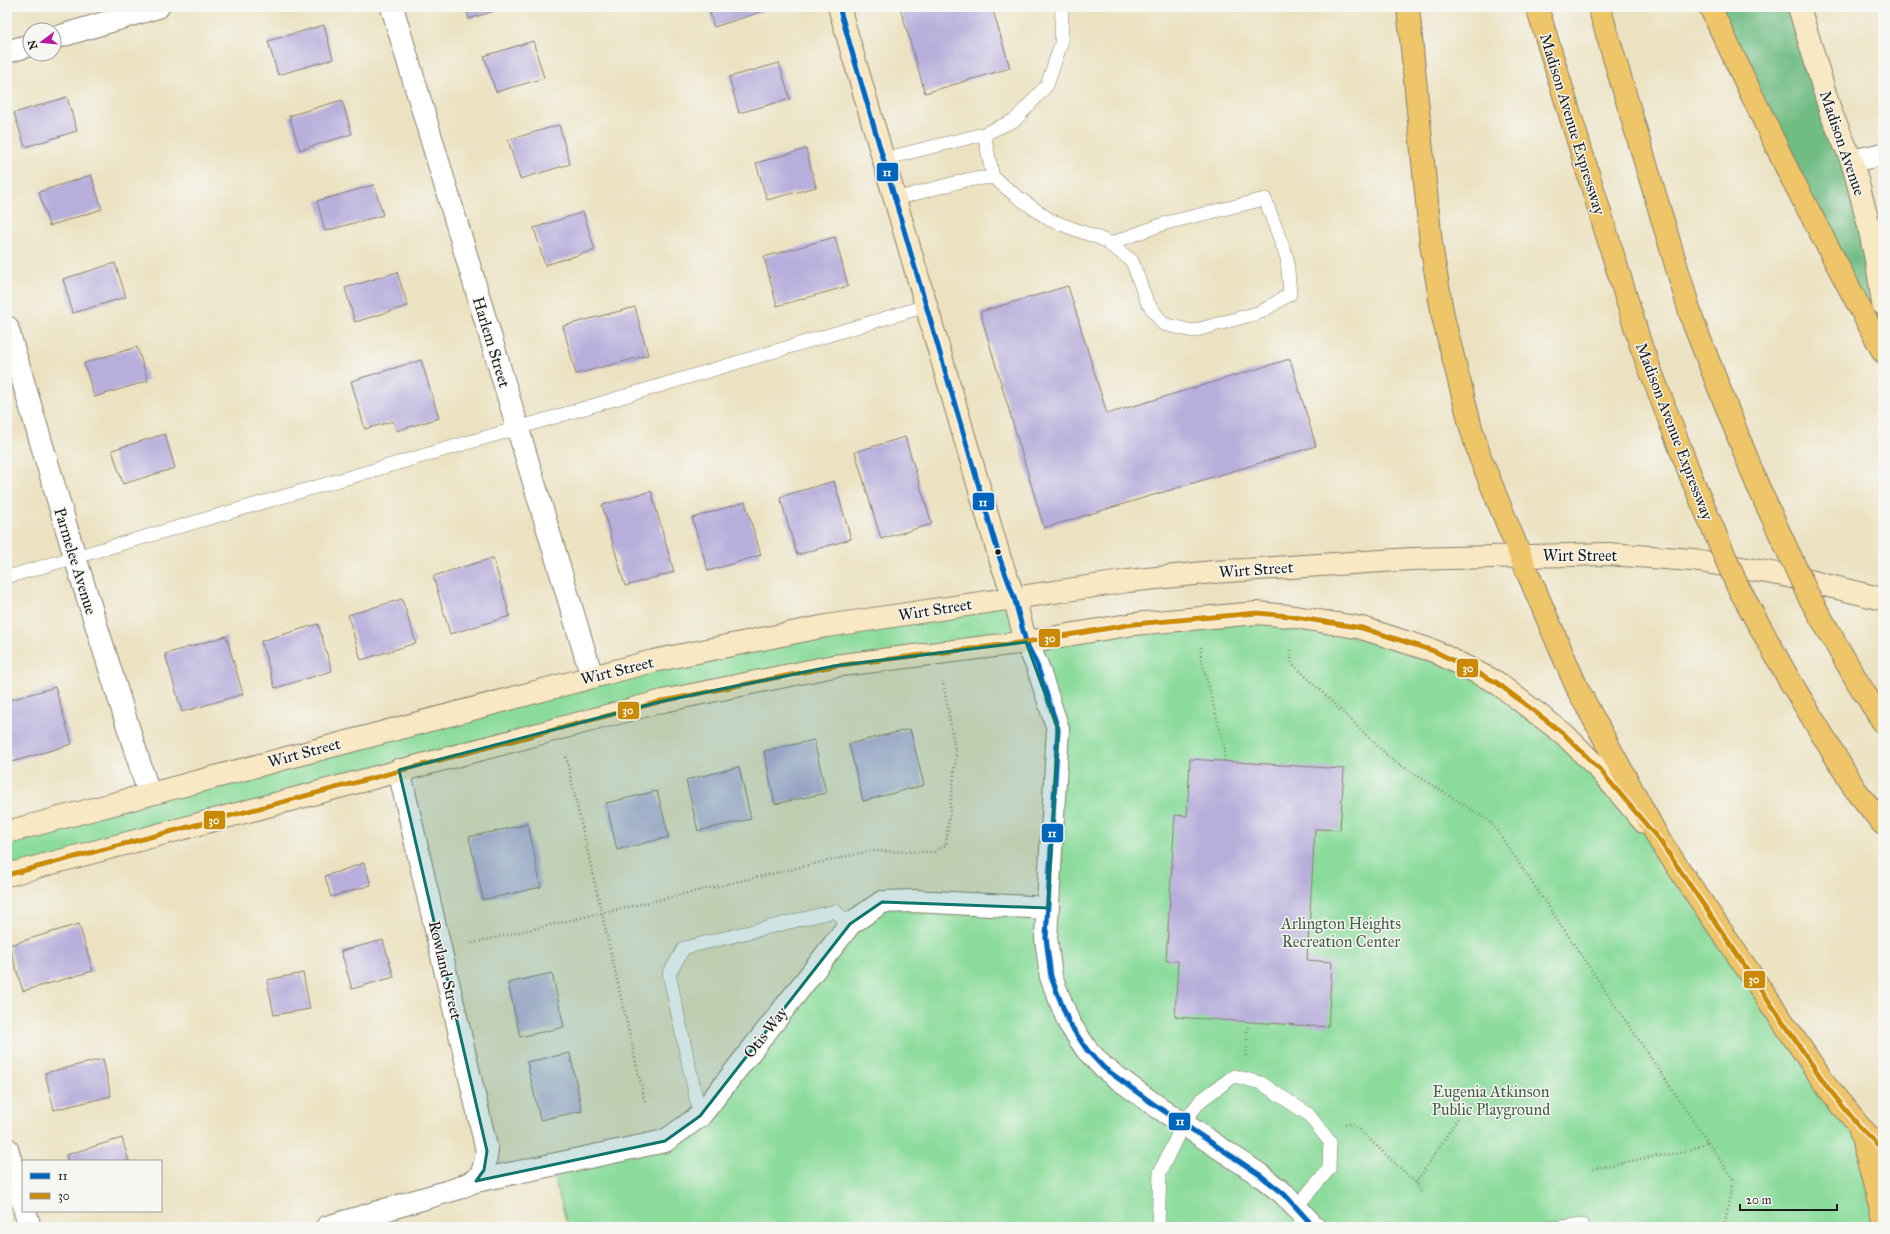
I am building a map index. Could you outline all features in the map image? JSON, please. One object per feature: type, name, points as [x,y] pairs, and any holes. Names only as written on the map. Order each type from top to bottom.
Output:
[{"type":"main road","points":[[839,7],[1000,559],[1014,597],[1026,642]]},
{"type":"main road","points":[[1408,7],[1431,244],[1443,317],[1480,457],[1520,555],[1578,690],[1660,841],[1828,1088],[1859,1126],[1883,1150]]},
{"type":"main road","name":"Madison Avenue Expressway","points":[[1537,7],[1641,346],[1692,479],[1737,585],[1787,676],[1855,789],[1883,824]]},
{"type":"main road","points":[[1599,7],[1693,322],[1758,484],[1808,595],[1857,681],[1883,722]]},
{"type":"main road","points":[[1710,7],[1789,173],[1883,352]]},
{"type":"main road","name":"Madison Avenue","points":[[1799,7],[1831,113],[1852,161],[1870,229],[1883,304]]},
{"type":"main road","name":"Wirt Street","points":[[7,832],[653,660],[826,626],[1128,581],[1214,572],[1412,559],[1520,555],[1608,554],[1692,560],[1784,576],[1883,599]]},
{"type":"main road","points":[[7,875],[399,770],[671,700],[834,666],[1026,642],[1134,624],[1257,613],[1290,616],[1362,628],[1434,651],[1502,686],[1564,734],[1600,770],[1660,841]]},
{"type":"main road","points":[[1859,1126],[1883,1217]]},
{"type":"street","points":[[62,36],[158,7]]},
{"type":"street","name":"Harlem Street","points":[[392,7],[592,676]]},
{"type":"street","points":[[7,52],[22,47]]},
{"type":"street","points":[[1852,161],[1883,154]]},
{"type":"street","name":"Parmelee Avenue","points":[[7,327],[75,557],[149,794]]},
{"type":"street","points":[[1026,642],[1037,665],[1058,729],[1046,938],[1051,978],[1068,1022],[1087,1050],[1104,1068],[1183,1124],[1260,1175],[1284,1194],[1314,1227]]},
{"type":"street","name":"Rowland Street","points":[[399,770],[487,1151],[480,1175]]},
{"type":"street","name":"Otis Way","points":[[327,1227],[456,1189],[480,1175],[665,1141],[700,1116],[850,924],[882,902],[914,901],[1048,908]]},
{"type":"street","points":[[7,1149],[22,1201]]},
{"type":"street","points":[[25,1212],[30,1227]]},
{"type":"lane","points":[[883,159],[984,134],[1015,120],[1047,85],[1061,44],[1062,7]]},
{"type":"lane","points":[[984,134],[993,177],[1050,220],[1104,240],[1109,244],[1132,262],[1147,302],[1163,324],[1193,331],[1261,312],[1290,294],[1287,258],[1265,199],[1166,223],[1109,244]]},
{"type":"lane","points":[[894,199],[966,180],[993,177]]},
{"type":"lane","points":[[7,577],[518,428],[926,306]]},
{"type":"lane","points":[[700,1116],[669,974],[684,948],[835,911],[850,924]]},
{"type":"lane","points":[[1158,1227],[1160,1172],[1183,1124],[1200,1102],[1234,1076],[1261,1083],[1308,1114],[1330,1142],[1329,1169],[1296,1207]]},
{"type":"lane","points":[[1564,1227],[1582,1224]]},
{"type":"path","points":[[1201,646],[1201,658],[1225,749],[1224,761]]},
{"type":"path","points":[[1291,650],[1291,662],[1391,759],[1491,822],[1709,1141],[1733,1179],[1724,1227]]},
{"type":"path","points":[[467,944],[870,851],[934,852],[946,845],[956,756],[943,680]]},
{"type":"path","points":[[566,757],[645,1102]]},
{"type":"path","points":[[1246,1062],[1248,1027]]},
{"type":"path","points":[[1416,1183],[1458,1118]]},
{"type":"path","points":[[1342,1124],[1353,1124],[1416,1183],[1422,1195]]},
{"type":"path","points":[[1594,1169],[1645,1158],[1685,1152],[1709,1141]]},
{"type":"highlighted area","points":[[1026,642],[1058,729],[1048,908],[882,902],[850,924],[700,1116],[665,1141],[476,1181],[484,1170],[487,1151],[399,770],[663,701],[834,666]]},
{"type":"green space","points":[[1708,7],[1799,7],[1883,304],[1883,352]]},
{"type":"green space","points":[[1014,597],[1026,642],[834,666],[7,875],[7,832],[653,661]]},
{"type":"green space","name":"Arlington Heights Recreation Center","points":[[1289,616],[1496,682],[1600,770],[1859,1126],[1883,1227],[568,1227],[550,1165],[665,1141],[882,902],[1048,908],[1058,729],[1026,642]]},
{"type":"building","points":[[466,7],[507,7],[469,19]]},
{"type":"building","points":[[708,7],[763,7],[764,11],[714,27]]},
{"type":"building","points":[[900,7],[992,7],[1010,68],[925,93]]},
{"type":"building","points":[[324,25],[333,59],[278,75],[268,41]]},
{"type":"building","points":[[533,41],[544,78],[496,92],[484,56]]},
{"type":"building","points":[[779,63],[790,99],[739,113],[729,77]]},
{"type":"building","points":[[67,97],[77,131],[25,147],[14,113]]},
{"type":"building","points":[[342,100],[352,134],[300,150],[289,116]]},
{"type":"building","points":[[559,125],[570,164],[520,179],[508,140]]},
{"type":"building","points":[[806,149],[816,187],[767,200],[756,163]]},
{"type":"building","points":[[91,175],[102,209],[49,226],[39,192]]},
{"type":"building","points":[[374,185],[383,215],[325,231],[317,201]]},
{"type":"building","points":[[583,212],[595,250],[545,265],[534,228]]},
{"type":"building","points":[[835,237],[848,286],[777,306],[764,257]]},
{"type":"building","points":[[115,263],[126,297],[73,313],[63,279]]},
{"type":"building","points":[[397,272],[408,306],[355,322],[345,288]]},
{"type":"building","points":[[1068,286],[1107,414],[1290,359],[1316,446],[1044,528],[980,312]]},
{"type":"building","points":[[635,307],[648,355],[576,374],[563,326]]},
{"type":"building","points":[[137,347],[148,381],[94,397],[84,363]]},
{"type":"building","points":[[421,360],[439,418],[396,431],[393,421],[365,429],[351,381]]},
{"type":"building","points":[[165,434],[175,468],[123,484],[112,450]]},
{"type":"building","points":[[905,437],[932,524],[881,539],[855,452]]},
{"type":"building","points":[[834,481],[851,539],[797,555],[780,497]]},
{"type":"building","points":[[651,491],[674,572],[625,586],[602,505]]},
{"type":"building","points":[[745,502],[761,555],[708,571],[692,518]]},
{"type":"building","points":[[493,558],[510,616],[450,634],[433,576]]},
{"type":"building","points":[[402,599],[416,643],[361,660],[348,615]]},
{"type":"building","points":[[318,624],[332,671],[275,688],[261,641]]},
{"type":"building","points":[[226,636],[243,694],[182,712],[165,654]]},
{"type":"building","points":[[55,687],[72,744],[12,762],[7,745],[7,701]]},
{"type":"building","points":[[910,729],[924,785],[863,801],[849,744]]},
{"type":"building","points":[[814,740],[826,793],[775,804],[764,751]]},
{"type":"building","points":[[1190,759],[1344,769],[1340,830],[1315,829],[1307,960],[1332,962],[1328,1027],[1175,1017],[1178,961],[1166,961],[1175,815],[1187,816]]},
{"type":"building","points":[[739,767],[751,819],[698,831],[686,780]]},
{"type":"building","points":[[657,791],[669,837],[617,850],[606,803]]},
{"type":"building","points":[[528,824],[541,887],[483,900],[469,837]]},
{"type":"building","points":[[364,863],[371,885],[331,897],[325,876]]},
{"type":"building","points":[[79,924],[93,971],[23,991],[9,945]]},
{"type":"building","points":[[383,940],[394,977],[352,989],[341,951]]},
{"type":"building","points":[[303,973],[310,1009],[274,1015],[267,980]]},
{"type":"building","points":[[552,973],[564,1027],[520,1037],[508,983]]},
{"type":"building","points":[[570,1053],[582,1111],[540,1120],[527,1062]]},
{"type":"building","points":[[103,1059],[111,1096],[54,1110],[45,1073]]},
{"type":"building","points":[[122,1138],[129,1160],[68,1160],[66,1155]]},
{"type":"transit line","name":"11","points":[[839,7],[1000,559],[1014,597],[1026,642],[1037,665],[1058,729],[1046,938],[1051,977],[1069,1023],[1087,1050],[1104,1068],[1152,1103],[1260,1175],[1284,1194],[1314,1227]]},
{"type":"transit line","name":"30","points":[[7,875],[663,701],[834,666],[1026,642],[1134,624],[1257,613],[1289,616],[1362,628],[1434,651],[1496,682],[1564,734],[1600,770],[1660,841],[1828,1088],[1859,1126],[1883,1150]]},
{"type":"park label","name":"Eugenia Atkinson Public Playground","points":[[1491,1100]]}]
